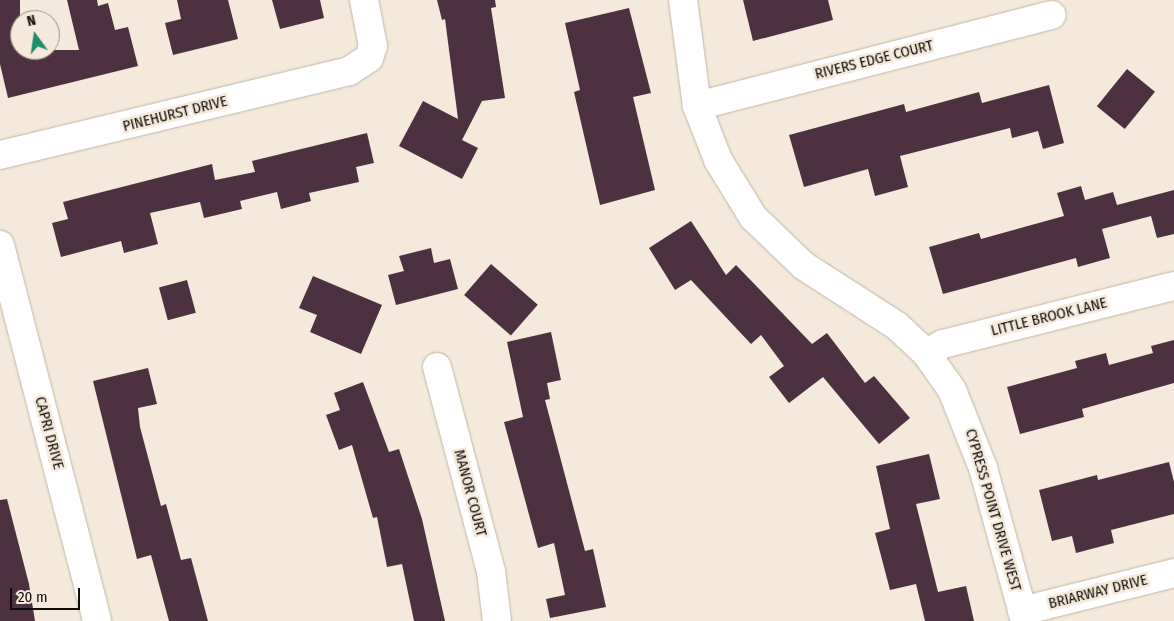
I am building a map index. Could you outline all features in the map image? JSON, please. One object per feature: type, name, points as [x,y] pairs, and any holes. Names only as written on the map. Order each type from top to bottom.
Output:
[{"type":"street","name":"PINEHURST DRIVE","points":[[0,155],[349,71],[369,58],[373,46],[364,0]]},
{"type":"street","name":"CYPRESS POINT DRIVE WEST","points":[[683,0],[697,106],[718,160],[753,217],[804,266],[898,326],[926,353],[952,390],[968,423],[1024,616]]},
{"type":"street","name":"RIVERS EDGE COURT","points":[[697,106],[1051,15]]},
{"type":"street","name":"CAPRI DRIVE","points":[[0,245],[97,621]]},
{"type":"street","name":"LITTLE BROOK LANE","points":[[926,353],[943,344],[1174,286]]},
{"type":"street","name":"MANOR COURT","points":[[437,367],[490,571],[497,621]]},
{"type":"street","name":"BRIARWAY DRIVE","points":[[1024,616],[1174,572]]},
{"type":"building","points":[[0,0],[20,0],[20,10],[10,10],[10,60],[60,60],[60,50],[79,50],[67,0],[97,0],[98,6],[108,3],[115,30],[128,27],[138,66],[8,98],[0,64]]},
{"type":"building","points":[[177,0],[228,0],[238,39],[173,55],[165,23],[181,19]]},
{"type":"building","points":[[272,0],[320,0],[324,18],[280,29]]},
{"type":"building","points":[[437,0],[495,0],[496,7],[491,8],[505,98],[482,101],[462,140],[478,148],[462,179],[399,146],[423,101],[458,119],[445,19],[442,20]]},
{"type":"building","points":[[743,0],[828,0],[833,20],[753,41]]},
{"type":"building","points":[[629,8],[651,93],[633,97],[655,190],[600,205],[574,92],[580,90],[565,23]]},
{"type":"building","points":[[1127,69],[1155,92],[1125,129],[1097,106]]},
{"type":"building","points":[[1049,85],[1064,143],[1043,149],[1038,131],[1012,138],[1010,128],[900,156],[908,187],[875,196],[868,169],[804,187],[789,135],[904,104],[906,112],[979,92],[982,103]]},
{"type":"building","points":[[367,133],[374,163],[356,167],[359,182],[309,193],[311,201],[281,209],[277,192],[240,201],[242,209],[204,218],[200,202],[150,213],[158,244],[124,253],[121,241],[61,257],[52,223],[68,219],[63,202],[212,164],[215,180],[255,172],[252,161]]},
{"type":"building","points":[[1081,186],[1085,200],[1113,192],[1117,205],[1174,190],[1174,234],[1157,238],[1151,216],[1102,229],[1110,258],[1078,267],[1076,258],[943,294],[929,247],[979,233],[981,239],[1064,216],[1057,193]]},
{"type":"building","points":[[691,221],[726,275],[736,265],[812,344],[827,333],[865,383],[874,376],[910,418],[879,444],[823,377],[789,403],[769,377],[784,366],[761,335],[751,344],[691,280],[675,290],[649,248]]},
{"type":"building","points":[[431,248],[434,263],[450,259],[458,289],[396,305],[388,275],[404,271],[399,256]]},
{"type":"building","points":[[491,264],[538,305],[511,336],[464,295]]},
{"type":"building","points":[[313,276],[382,305],[361,354],[310,332],[317,315],[299,308]]},
{"type":"building","points":[[187,280],[196,313],[168,320],[159,288]]},
{"type":"building","points":[[551,332],[561,380],[547,383],[550,399],[545,400],[585,551],[593,549],[606,607],[550,618],[546,599],[565,595],[554,543],[538,548],[504,422],[523,417],[507,342]]},
{"type":"building","points":[[1174,340],[1174,383],[1082,409],[1084,417],[1020,434],[1007,387],[1077,368],[1075,361],[1106,353],[1109,365],[1153,353],[1151,346]]},
{"type":"building","points":[[148,368],[157,404],[138,408],[140,427],[161,506],[166,504],[181,560],[191,558],[208,621],[169,621],[151,555],[137,559],[93,381]]},
{"type":"building","points":[[363,382],[389,452],[399,449],[422,519],[445,621],[414,621],[402,564],[387,567],[377,517],[373,518],[352,445],[339,450],[326,415],[340,410],[334,393]]},
{"type":"building","points":[[929,454],[940,499],[916,504],[938,592],[966,586],[974,621],[925,621],[916,584],[890,590],[875,533],[890,529],[876,466]]},
{"type":"building","points":[[1169,462],[1174,482],[1174,514],[1111,530],[1114,543],[1076,553],[1072,536],[1052,541],[1039,490],[1097,475],[1098,480]]},
{"type":"building","points":[[7,499],[29,584],[35,621],[0,621],[0,500]]}]
